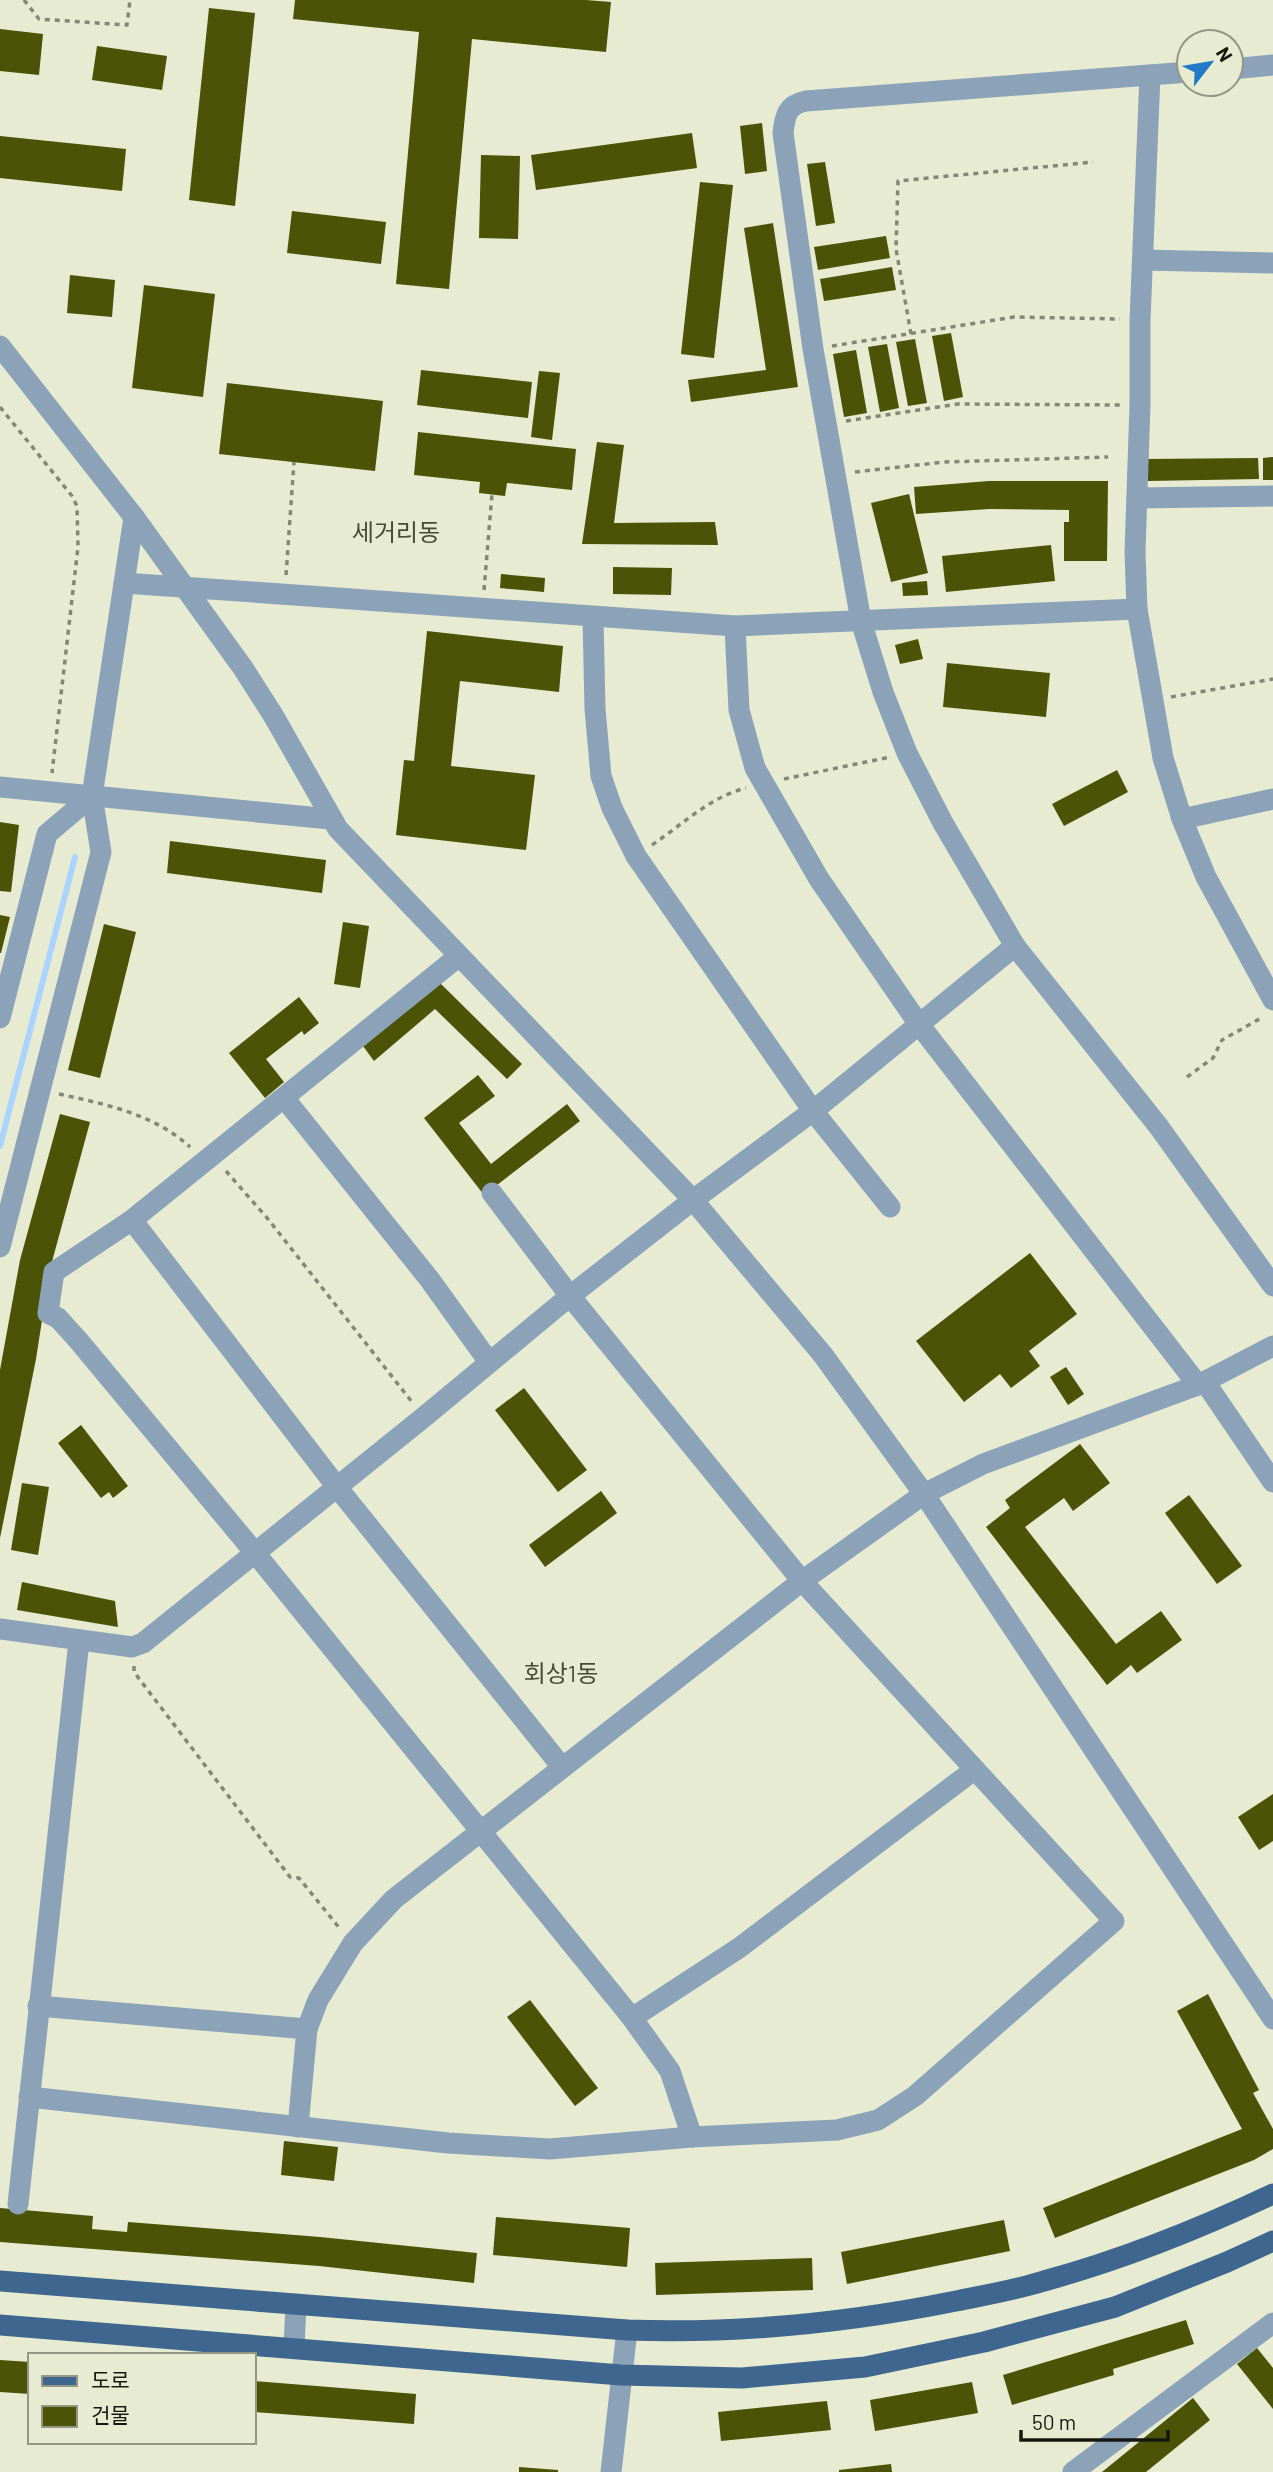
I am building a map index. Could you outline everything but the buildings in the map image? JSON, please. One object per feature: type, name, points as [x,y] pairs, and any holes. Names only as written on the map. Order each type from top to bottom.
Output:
[{"type":"main road","points":[[0,2281],[627,2330],[684,2332],[817,2323],[926,2307],[1045,2281],[1181,2234],[1273,2194]]},
{"type":"main road","points":[[0,2325],[621,2375],[742,2378],[865,2367],[984,2343],[1115,2307],[1273,2241]]},
{"type":"street","points":[[1245,67],[1273,65]]},
{"type":"street","points":[[1175,73],[794,104],[788,110],[783,133],[813,349],[861,621],[883,692],[907,753],[943,823],[1015,946],[1159,1127],[1273,1286]]},
{"type":"street","points":[[1150,75],[1140,320],[1135,551],[1137,609],[1163,758],[1182,819],[1206,877],[1273,1000]]},
{"type":"street","points":[[1144,260],[1273,263]]},
{"type":"street","points":[[0,346],[134,517],[243,668],[273,715],[330,819],[693,1200],[823,1355],[924,1494],[1273,2019]]},
{"type":"street","points":[[1137,498],[1273,496]]},
{"type":"street","points":[[0,1247],[101,852],[92,796],[134,517]]},
{"type":"street","points":[[124,583],[735,626],[1137,609]]},
{"type":"street","points":[[593,617],[595,709],[601,776],[612,808],[635,856],[813,1111],[890,1207]]},
{"type":"street","points":[[735,626],[739,710],[755,768],[819,879],[918,1023],[1202,1384],[1273,1482]]},
{"type":"street","points":[[0,787],[330,819]]},
{"type":"street","points":[[0,1018],[47,834],[92,796]]},
{"type":"street","points":[[1182,819],[1273,799]]},
{"type":"street","points":[[0,1629],[132,1647],[153,1636],[570,1296],[813,1111],[1015,946]]},
{"type":"street","points":[[458,956],[285,1099],[132,1220],[54,1272],[48,1313],[58,1318],[78,1340],[256,1554],[632,2018],[670,2071],[692,2137]]},
{"type":"street","points":[[285,1099],[429,1280],[489,1362]]},
{"type":"street","points":[[29,2097],[448,2143],[550,2149],[692,2137],[837,2130],[878,2120],[915,2096],[1114,1921],[802,1581],[570,1296],[492,1193]]},
{"type":"street","points":[[132,1220],[337,1487],[562,1767]]},
{"type":"street","points":[[299,2127],[307,2029],[318,2000],[353,1943],[394,1899],[802,1581],[924,1494],[983,1464],[1202,1384],[1273,1346]]},
{"type":"street","points":[[18,2204],[79,1641]]},
{"type":"street","points":[[632,2018],[739,1948],[974,1770]]},
{"type":"street","points":[[38,2006],[307,2029]]},
{"type":"street","points":[[294,2348],[296,2304]]},
{"type":"street","points":[[1073,2472],[1273,2323]]},
{"type":"street","points":[[611,2472],[627,2330]]},
{"type":"path","points":[[24,0],[39,19],[127,25],[130,0]]},
{"type":"path","points":[[911,334],[896,249],[898,181],[1093,162]]},
{"type":"path","points":[[813,349],[1014,317],[1140,320]]},
{"type":"path","points":[[826,424],[958,404],[1140,405]]},
{"type":"path","points":[[0,407],[72,496],[76,506],[78,547],[50,792]]},
{"type":"path","points":[[835,475],[944,462],[1108,457]]},
{"type":"path","points":[[285,593],[294,462]]},
{"type":"path","points":[[483,609],[492,494]]},
{"type":"path","points":[[1152,701],[1273,679]]},
{"type":"path","points":[[1186,1077],[1213,1058],[1222,1040],[1273,1011]]},
{"type":"path","points":[[40,1089],[105,1104],[156,1123],[208,1160],[268,1219],[424,1417]]},
{"type":"path","points":[[132,1647],[134,1672],[290,1877],[299,1878],[353,1943]]},
{"type":"waterway","points":[[0,1146],[75,857]]},
{"type":"district","name":"세거리동","points":[[396,533]]},
{"type":"district","name":"회상1동","points":[[561,1674]]}]
